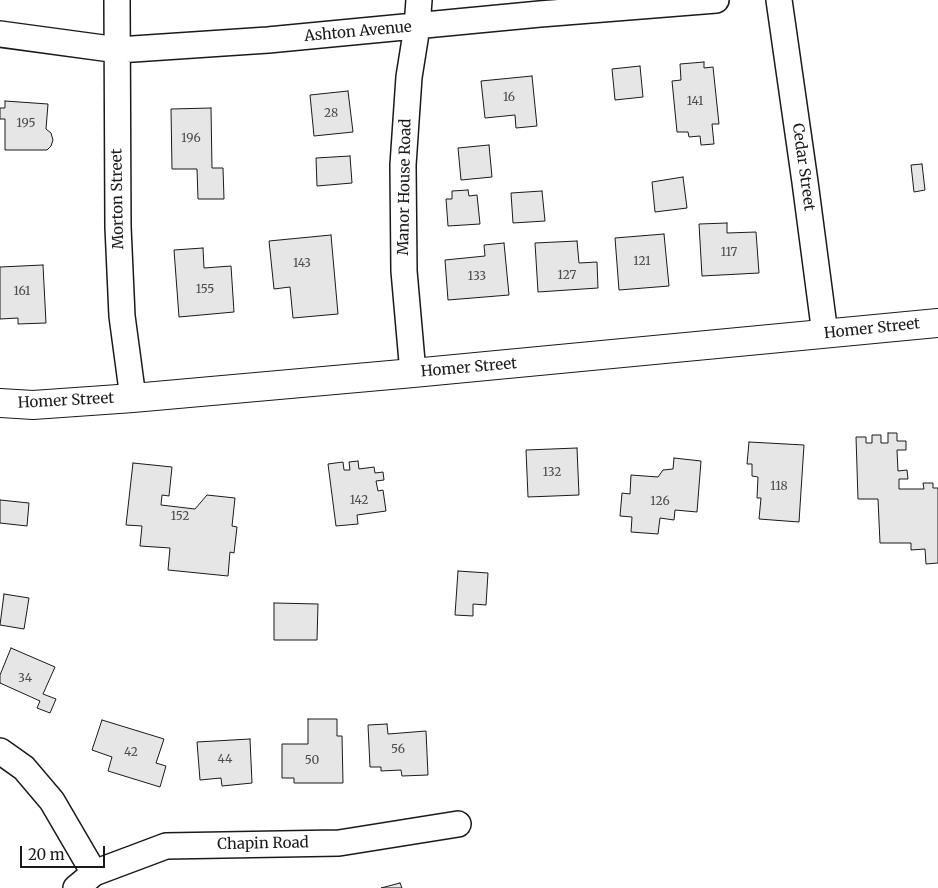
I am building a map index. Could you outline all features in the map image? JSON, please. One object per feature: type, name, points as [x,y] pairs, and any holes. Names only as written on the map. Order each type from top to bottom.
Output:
[{"type":"street","name":"Morton Street","points":[[117,0],[118,227],[121,306],[133,398]]},
{"type":"street","name":"Manor House Road","points":[[413,373],[404,271],[403,165],[409,76],[417,27],[419,0]]},
{"type":"street","name":"Ashton Avenue","points":[[0,34],[118,50],[268,40],[540,14],[716,0]]},
{"type":"street","name":"Cedar Street","points":[[779,0],[825,334]]},
{"type":"street","name":"Homer Street","points":[[0,404],[33,405],[133,398],[938,323]]},
{"type":"street","points":[[0,751],[24,768],[52,801],[85,880]]},
{"type":"street","name":"Chapin Road","points":[[85,880],[166,846],[338,842],[458,824]]},
{"type":"building","points":[[704,62],[704,68],[713,67],[719,124],[712,124],[714,144],[701,145],[700,136],[689,137],[688,132],[677,132],[672,81],[681,80],[680,64]]},
{"type":"building","points":[[640,66],[643,97],[615,100],[612,69]]},
{"type":"building","points":[[532,76],[537,126],[516,128],[515,115],[485,118],[481,81]]},
{"type":"building","points":[[348,91],[353,132],[314,136],[310,95]]},
{"type":"building","points":[[5,101],[48,104],[46,129],[51,133],[53,140],[47,150],[5,150],[5,119],[0,119],[0,108],[5,108]]},
{"type":"building","points":[[211,108],[212,168],[223,168],[224,199],[198,199],[197,169],[172,169],[171,109]]},
{"type":"building","points":[[489,145],[492,177],[461,180],[458,148]]},
{"type":"building","points":[[350,156],[352,183],[317,186],[316,158]]},
{"type":"building","points":[[922,164],[925,190],[914,192],[911,165]]},
{"type":"building","points":[[683,177],[687,208],[655,212],[652,182]]},
{"type":"building","points":[[468,190],[469,196],[477,195],[480,224],[448,226],[446,199],[452,199],[452,191]]},
{"type":"building","points":[[542,191],[545,221],[513,223],[511,193]]},
{"type":"building","points":[[727,223],[727,233],[756,232],[759,273],[702,276],[699,224]]},
{"type":"building","points":[[664,234],[669,286],[619,290],[615,238]]},
{"type":"building","points":[[331,235],[338,314],[293,318],[290,287],[274,289],[269,241]]},
{"type":"building","points":[[577,241],[579,263],[597,262],[598,288],[538,292],[535,243]]},
{"type":"building","points":[[504,243],[509,295],[448,300],[445,260],[485,256],[484,245]]},
{"type":"building","points":[[203,248],[204,268],[231,266],[234,312],[179,317],[174,250]]},
{"type":"building","points":[[43,265],[46,323],[18,324],[18,318],[0,319],[0,267]]},
{"type":"building","points":[[888,433],[897,433],[897,441],[906,441],[906,450],[897,450],[898,471],[907,470],[908,479],[899,479],[899,489],[924,489],[923,483],[933,483],[933,488],[938,488],[938,563],[926,564],[925,549],[911,550],[911,543],[880,543],[878,499],[858,499],[856,437],[866,437],[866,443],[872,443],[872,435],[881,435],[881,443],[888,443]]},
{"type":"building","points":[[749,442],[804,445],[799,522],[759,519],[761,498],[757,498],[758,477],[752,476],[752,464],[747,464]]},
{"type":"building","points":[[577,448],[579,495],[528,497],[526,450]]},
{"type":"building","points":[[674,458],[701,461],[697,512],[675,510],[674,520],[660,518],[658,534],[631,532],[632,517],[620,516],[622,493],[630,494],[631,475],[658,477],[663,470],[673,469]]},
{"type":"building","points":[[358,461],[359,469],[374,467],[375,473],[383,472],[384,480],[376,481],[378,491],[383,490],[386,511],[357,515],[358,524],[336,526],[328,464],[343,462],[344,470],[350,470],[349,462]]},
{"type":"building","points":[[133,463],[172,467],[169,496],[162,495],[161,505],[195,509],[207,495],[235,498],[232,526],[237,527],[234,553],[230,552],[228,576],[168,570],[170,548],[140,546],[142,526],[126,525]]},
{"type":"building","points":[[0,500],[29,503],[27,526],[0,523]]},
{"type":"building","points":[[458,571],[488,573],[486,605],[473,604],[473,616],[455,615]]},
{"type":"building","points":[[4,594],[29,598],[24,629],[0,625]]},
{"type":"building","points":[[274,603],[318,604],[317,640],[274,640]]},
{"type":"building","points":[[11,648],[55,667],[43,694],[56,699],[50,713],[37,708],[40,701],[0,683],[0,675]]},
{"type":"building","points":[[308,719],[337,719],[337,736],[342,736],[343,783],[294,783],[294,778],[282,778],[282,744],[308,744]]},
{"type":"building","points":[[102,720],[164,739],[156,763],[166,766],[160,787],[108,771],[112,757],[92,750]]},
{"type":"building","points":[[387,724],[388,734],[426,731],[428,775],[402,776],[401,770],[381,771],[381,767],[370,767],[368,725]]},
{"type":"building","points":[[250,739],[252,783],[222,786],[221,778],[200,780],[197,742]]},
{"type":"building","points":[[400,883],[402,888],[381,888]]}]
